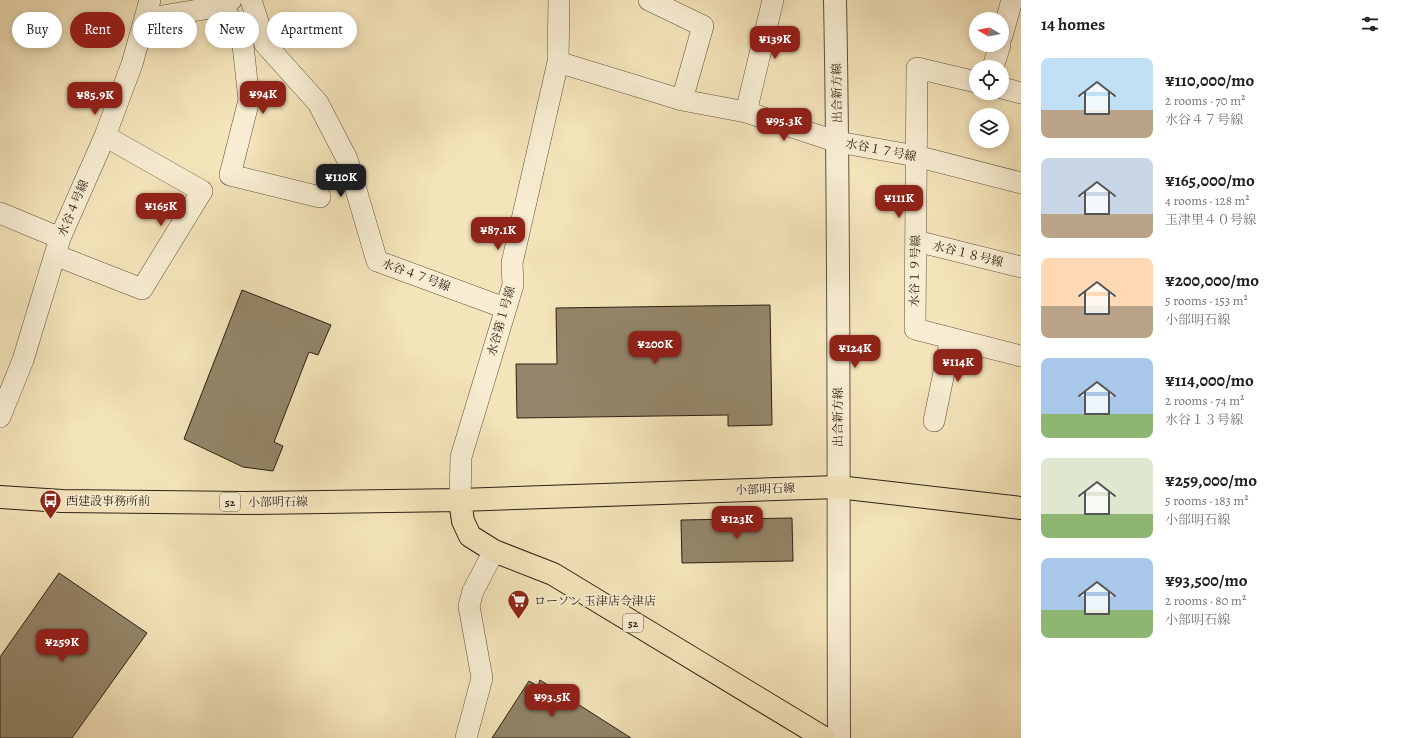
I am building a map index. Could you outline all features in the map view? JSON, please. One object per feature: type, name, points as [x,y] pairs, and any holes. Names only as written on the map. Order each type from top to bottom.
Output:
[{"type":"main road","name":"小部明石線","points":[[0,497],[62,501],[247,502],[460,500],[838,487],[1021,508]]},
{"type":"main road","name":"52","points":[[460,500],[463,521],[470,536],[494,551],[553,574],[824,738]]},
{"type":"street","name":"水谷４７号線","points":[[251,0],[265,44],[318,102],[347,159],[377,261],[505,308]]},
{"type":"street","name":"水谷第１号線","points":[[460,500],[461,457],[513,285],[512,263],[558,62],[559,0]]},
{"type":"street","points":[[649,0],[703,26],[682,100]]},
{"type":"street","points":[[746,112],[773,0]]},
{"type":"street","name":"出合新方線","points":[[835,0],[838,142],[839,738]]},
{"type":"street","points":[[1009,12],[1012,0]]},
{"type":"street","points":[[147,9],[227,3],[242,36],[249,100],[230,175],[320,197]]},
{"type":"street","name":"水谷４号線","points":[[0,417],[23,360],[57,247],[105,136],[132,64],[147,9]]},
{"type":"street","name":"水谷１７号線","points":[[558,62],[682,100],[746,112],[838,142],[916,156],[1021,183]]},
{"type":"street","name":"水谷１９号線","points":[[969,80],[917,68],[914,329],[1021,356]]},
{"type":"street","points":[[1009,90],[1021,93]]},
{"type":"street","points":[[0,213],[57,247],[142,289],[202,192],[105,136]]},
{"type":"street","name":"水谷１８号線","points":[[916,241],[1021,267]]},
{"type":"street","points":[[934,421],[951,338]]},
{"type":"street","points":[[466,738],[482,678],[469,606],[473,591],[494,551]]},
{"type":"building","points":[[242,290],[331,325],[318,355],[309,352],[274,442],[283,446],[273,471],[243,467],[184,439]]},
{"type":"building","points":[[770,305],[772,425],[728,426],[728,415],[517,418],[516,364],[557,364],[556,308]]},
{"type":"building","points":[[792,518],[793,561],[682,563],[681,520]]},
{"type":"building","points":[[59,573],[147,633],[72,738],[0,738],[0,657]]},
{"type":"building","points":[[540,680],[631,738],[492,738],[529,681],[538,686]]},
{"type":"place","name":"西建設事務所前","points":[[50,520]]},
{"type":"place","name":"ローソン 玉津店今津店","points":[[518,620]]}]
